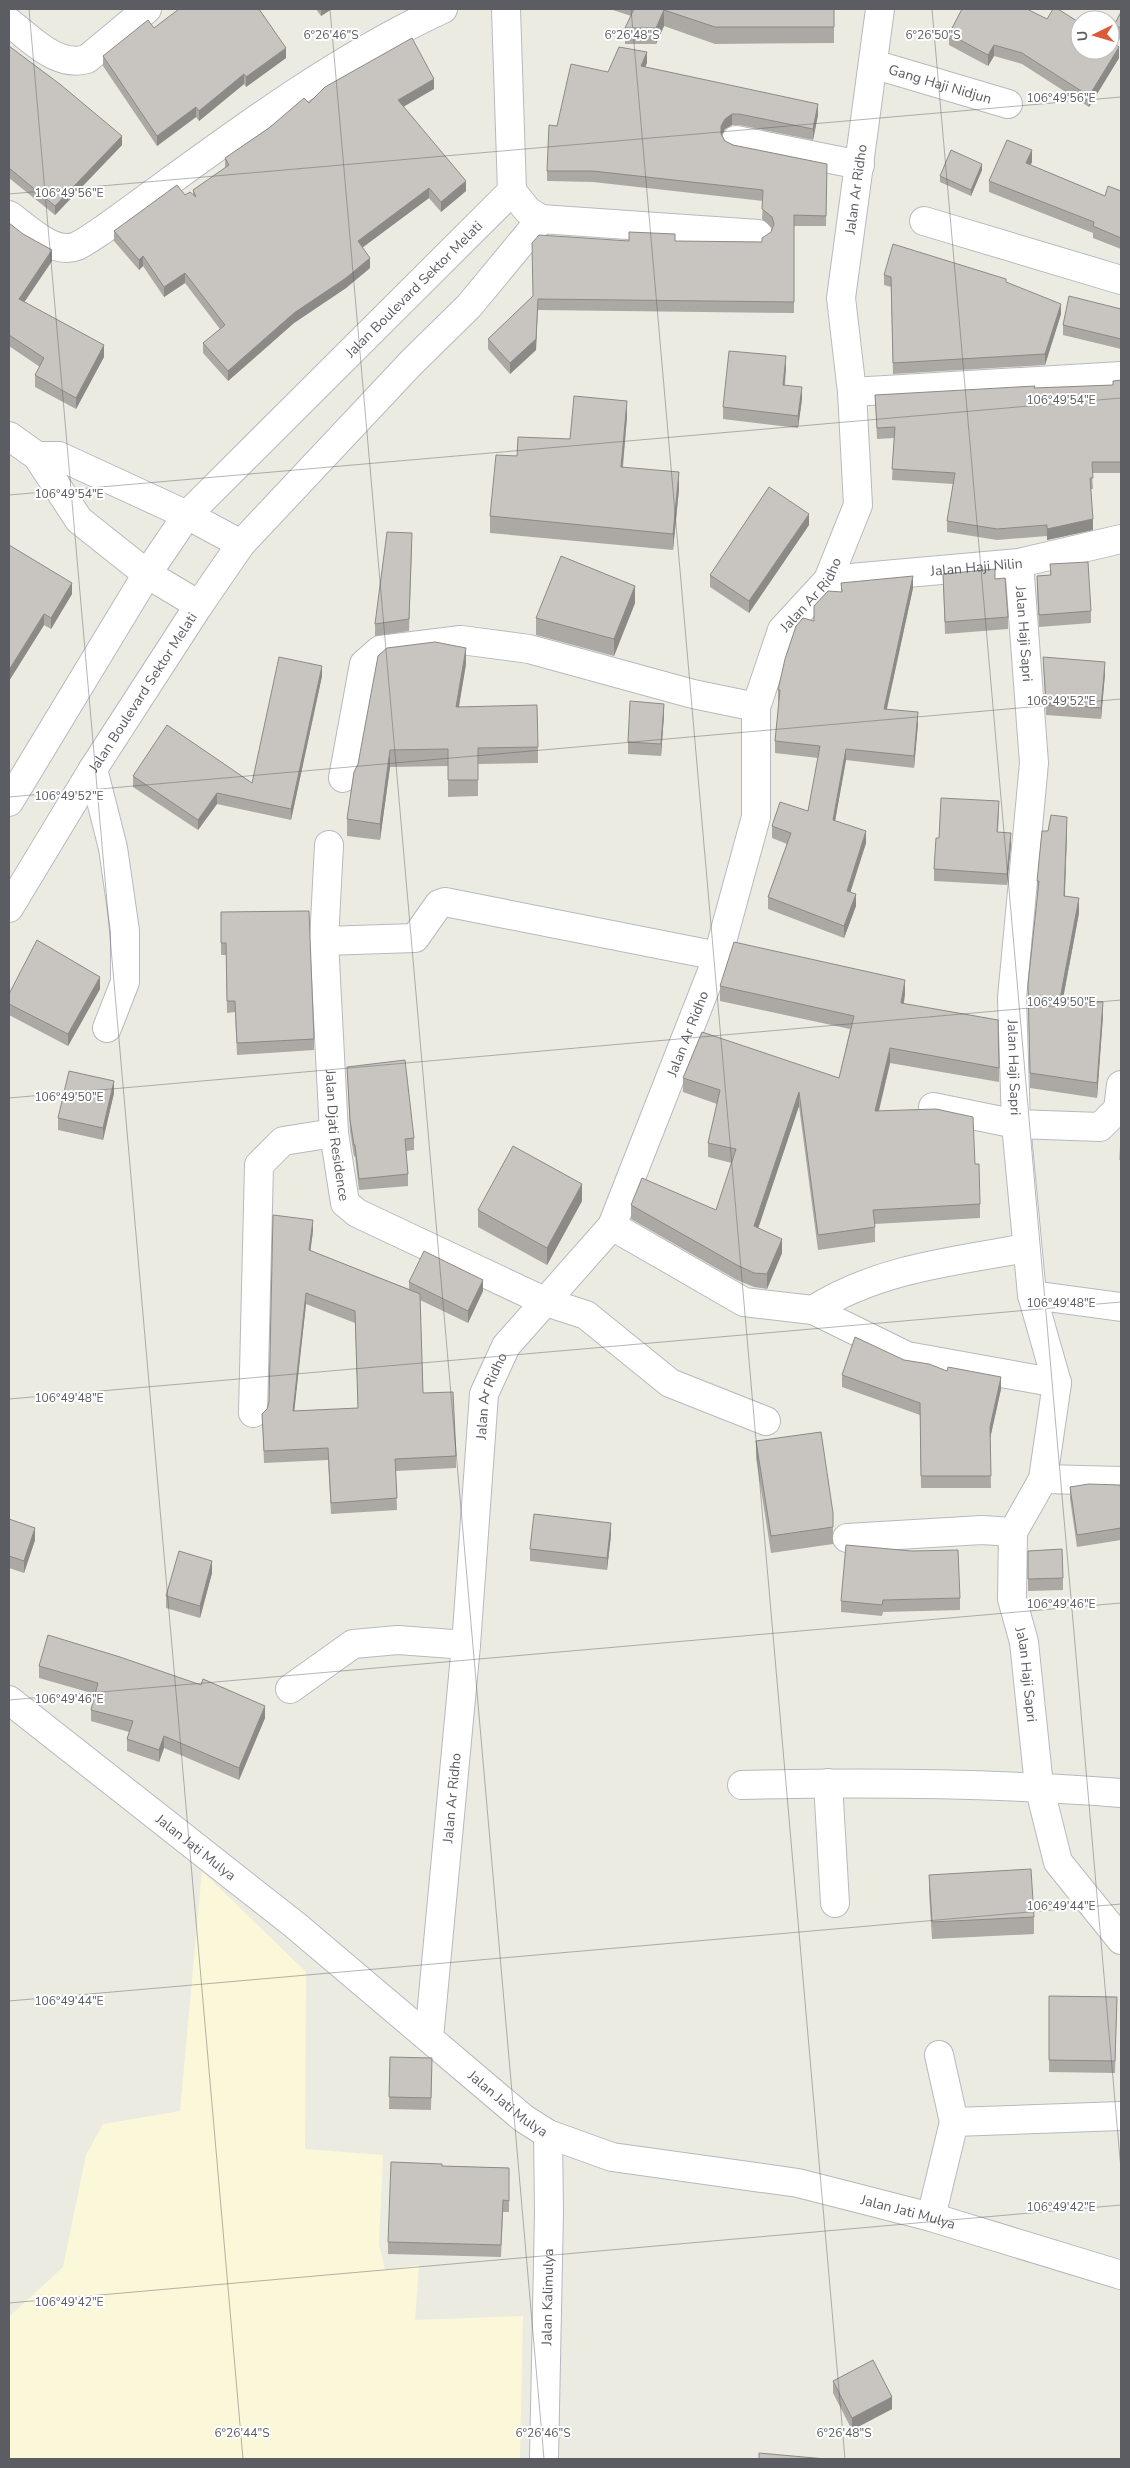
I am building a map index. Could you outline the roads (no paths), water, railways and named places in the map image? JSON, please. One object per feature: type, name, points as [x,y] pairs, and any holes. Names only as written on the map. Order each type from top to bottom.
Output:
[{"type":"street","points":[[9,22],[55,57],[76,62],[86,59],[146,9]]},
{"type":"street","points":[[9,215],[52,245],[67,248],[76,246],[104,229],[301,87],[399,30],[443,9]]},
{"type":"street","points":[[506,9],[512,191],[528,211],[541,219],[758,234]]},
{"type":"street","name":"Jalan Ar Ridho","points":[[429,2038],[466,1645],[484,1394],[506,1346],[612,1226],[718,956],[756,817],[756,707],[782,630],[828,580],[858,505],[852,392],[841,298],[880,9]]},
{"type":"street","name":"Gang Haji Nidjun","points":[[874,64],[1008,104]]},
{"type":"street","points":[[736,140],[860,165]]},
{"type":"street","name":"Jalan Boulevard Sektor Melati","points":[[9,802],[147,574],[187,515],[512,191]]},
{"type":"street","name":"Jalan Boulevard Sektor Melati","points":[[12,896],[199,605],[241,544],[411,363],[469,306],[541,219]]},
{"type":"street","points":[[924,221],[1121,280]]},
{"type":"street","points":[[852,392],[1121,376]]},
{"type":"street","name":"Jalan Boulevard Sektor Melati","points":[[9,436],[37,456],[79,520],[147,574],[199,605]]},
{"type":"street","points":[[37,456],[60,456],[187,515],[241,544]]},
{"type":"street","name":"Jalan Haji Nilin","points":[[828,580],[1019,563],[1121,539]]},
{"type":"street","name":"Jalan Haji Sapri","points":[[1019,563],[1034,763],[1012,998],[1016,1124],[1032,1295],[1057,1383],[1043,1479],[1013,1532],[1012,1599],[1024,1642],[1039,1786],[1058,1862],[1121,1940]]},
{"type":"street","points":[[343,778],[364,664],[380,650],[461,640],[530,649],[693,694],[756,707]]},
{"type":"street","points":[[93,769],[113,848],[125,931],[126,982],[107,1028]]},
{"type":"street","name":"Jalan Djati Residence","points":[[329,845],[324,941],[334,1133],[345,1203],[357,1213],[546,1302],[586,1315],[670,1383],[766,1421]]},
{"type":"street","points":[[324,941],[415,938],[439,904],[445,902],[718,956]]},
{"type":"street","points":[[933,1107],[1016,1124],[1100,1127],[1118,1109],[1121,1085]]},
{"type":"street","points":[[253,1413],[259,1164],[282,1141],[334,1133]]},
{"type":"street","points":[[612,1226],[744,1302],[813,1310],[907,1356],[1057,1383]]},
{"type":"street","points":[[813,1310],[834,1296],[910,1269],[1027,1248]]},
{"type":"street","points":[[1032,1295],[1121,1307]]},
{"type":"street","points":[[1043,1479],[1121,1480]]},
{"type":"street","points":[[847,1538],[982,1530],[1013,1532]]},
{"type":"street","points":[[290,1689],[352,1644],[398,1640],[466,1645]]},
{"type":"street","name":"Jalan Jati Mulya","points":[[9,1700],[295,1925],[523,2118],[548,2134],[612,2157],[798,2183],[931,2217],[1121,2275]]},
{"type":"street","points":[[828,1783],[836,1904]]},
{"type":"street","points":[[742,1785],[828,1783],[1039,1786],[1121,1793]]},
{"type":"street","points":[[931,2217],[954,2122],[939,2056]]},
{"type":"street","points":[[954,2122],[1121,2116]]},
{"type":"street","name":"Jalan Kalimulya","points":[[544,2459],[549,2212],[548,2134]]}]
